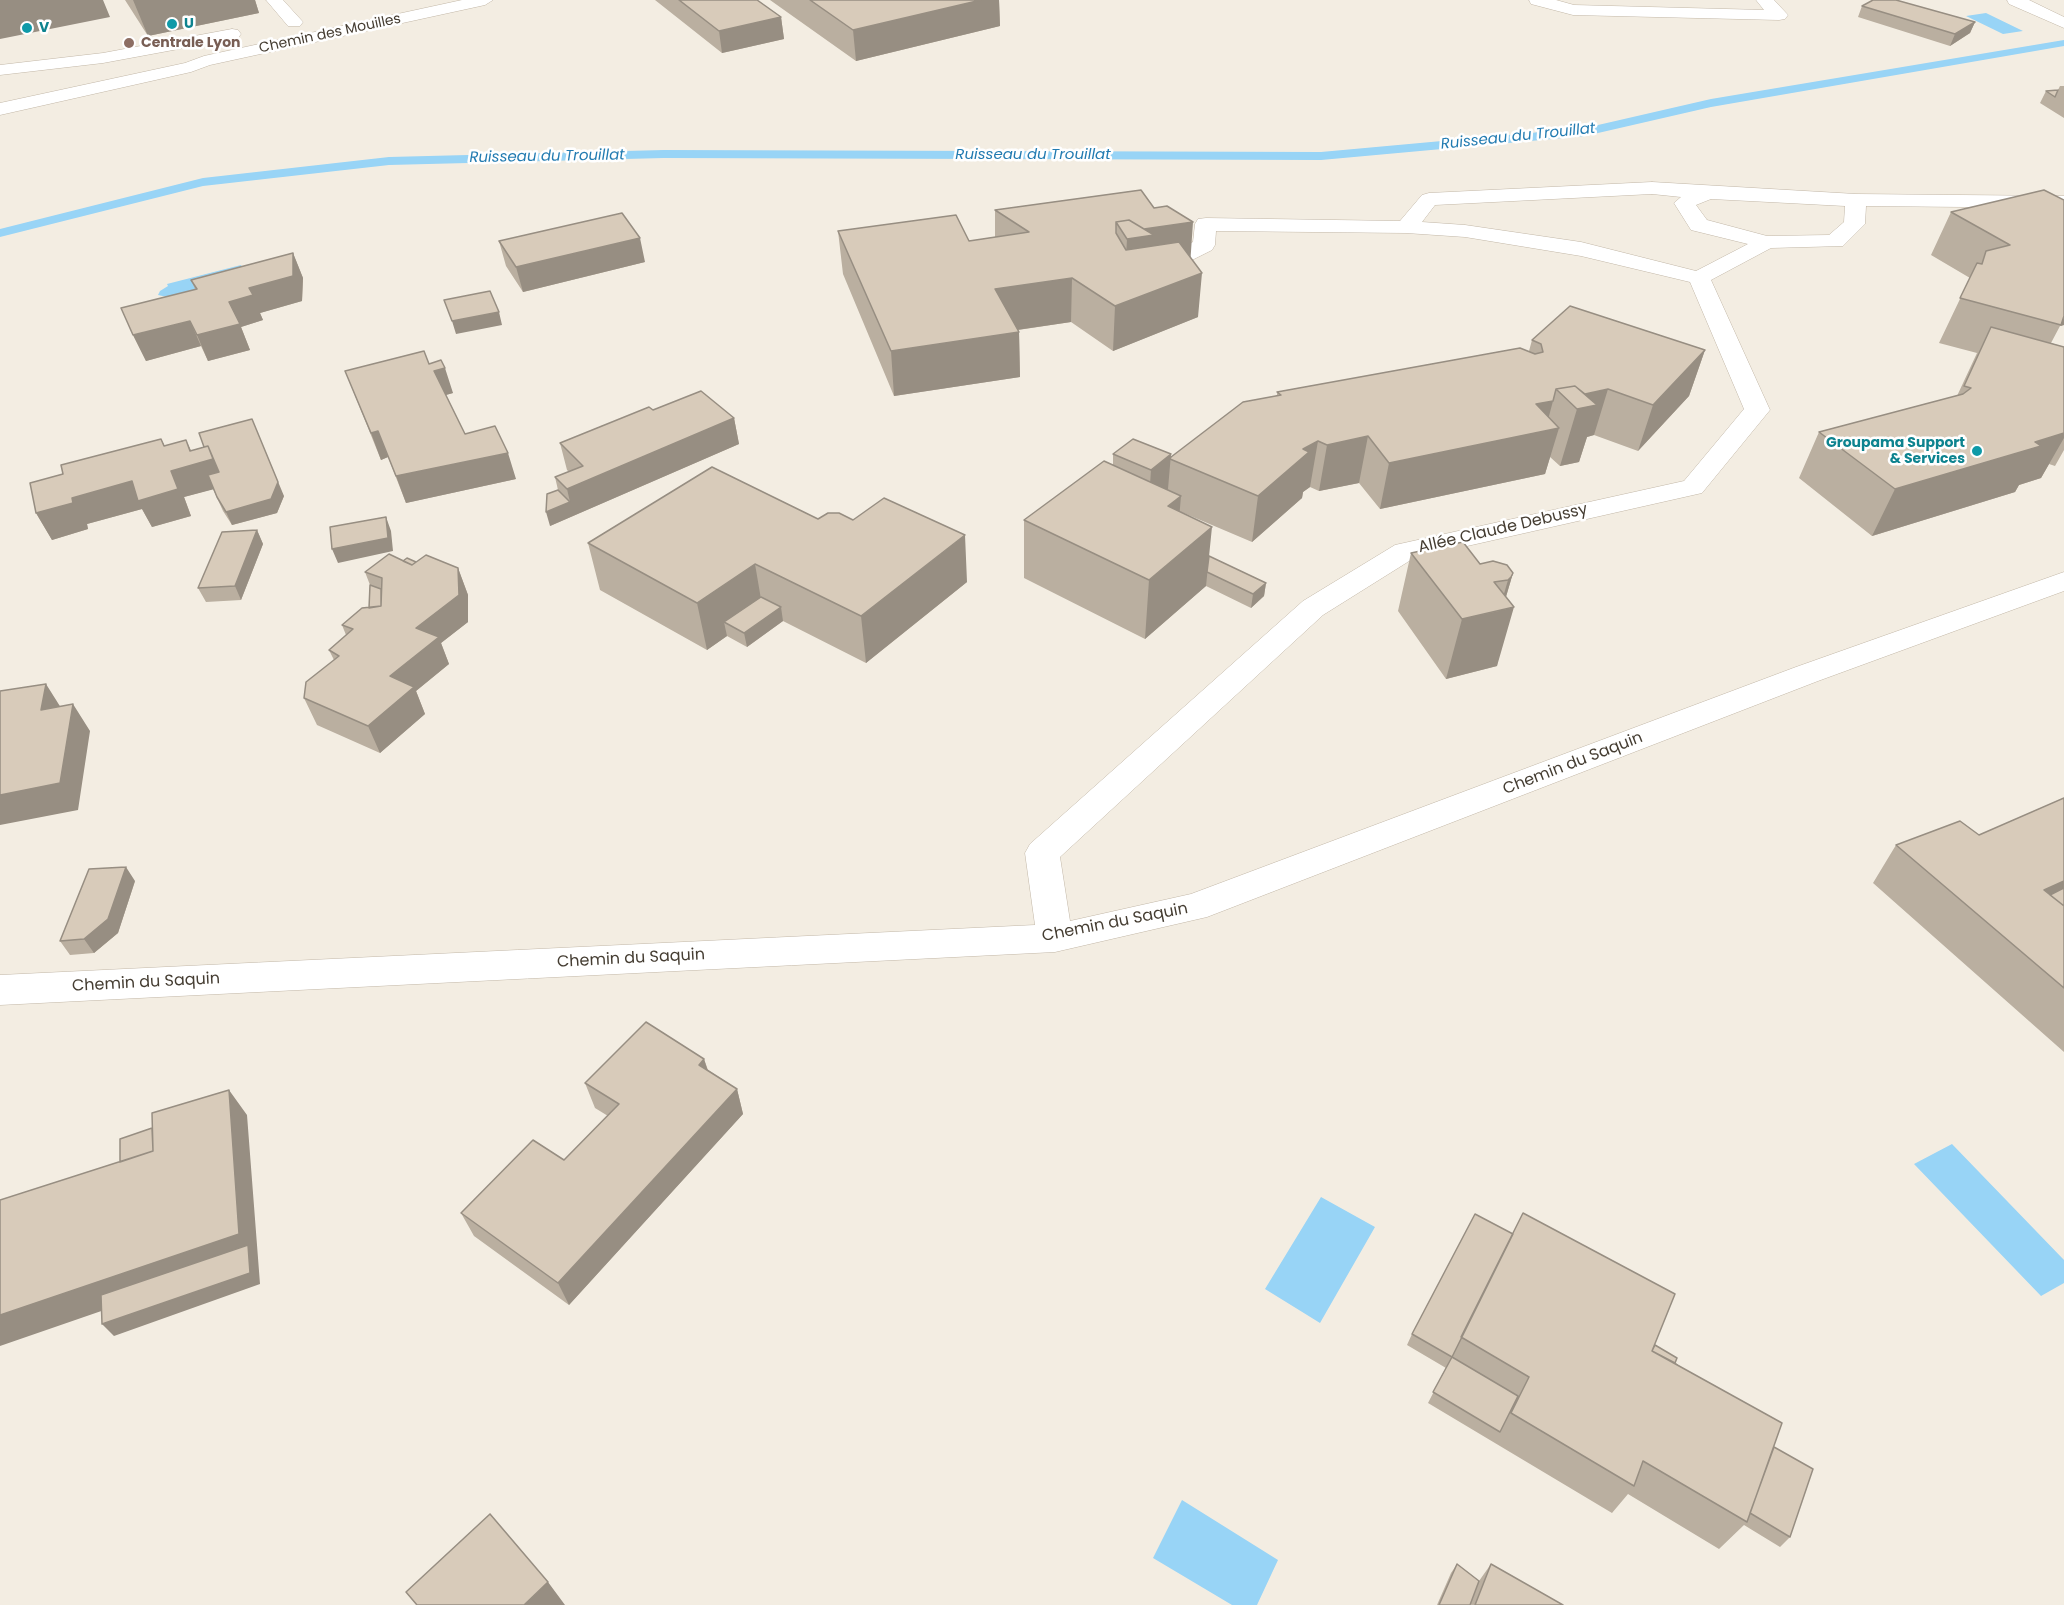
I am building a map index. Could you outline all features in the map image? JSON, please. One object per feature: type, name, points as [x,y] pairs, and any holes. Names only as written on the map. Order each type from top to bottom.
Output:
[{"type":"street","points":[[274,0],[294,22]]},
{"type":"street","name":"Chemin des Mouilles","points":[[0,109],[191,67],[204,61],[485,0]]},
{"type":"street","points":[[1537,0],[1573,10],[1779,15],[1764,0]]},
{"type":"street","points":[[2015,0],[2064,23]]},
{"type":"street","points":[[272,27],[315,18]]},
{"type":"street","points":[[0,70],[103,58],[249,31]]},
{"type":"street","points":[[1406,227],[1429,199],[1652,188],[1856,200],[2064,202]]},
{"type":"street","points":[[1708,193],[1684,203],[1699,225],[1767,242],[1835,242],[1854,224],[1856,200]]},
{"type":"street","points":[[1178,258],[1204,245],[1206,224],[1406,227],[1465,231],[1581,249],[1699,278],[1767,242]]},
{"type":"street","name":"Allée Claude Debussy","points":[[1055,938],[1042,853],[1313,608],[1405,551],[1694,487],[1757,410],[1699,278]]},
{"type":"street","name":"Chemin du Saquin","points":[[0,990],[1055,938],[1195,907],[1807,674],[2064,581]]},
{"type":"water","points":[[1986,13],[2023,31],[2003,34],[1966,16]]},
{"type":"water","points":[[241,265],[249,280],[167,297],[158,295],[168,286],[167,284]]},
{"type":"water","points":[[1952,1144],[2064,1260],[2064,1283],[2041,1296],[1914,1164]]},
{"type":"water","points":[[1321,1197],[1375,1227],[1320,1323],[1265,1289]]},
{"type":"water","points":[[1182,1500],[1278,1560],[1257,1605],[1232,1605],[1153,1558]]},
{"type":"building","points":[[679,0],[757,0],[781,17],[719,31]]},
{"type":"building","points":[[810,0],[981,0],[853,30]]},
{"type":"building","points":[[1873,0],[1896,0],[1975,22],[1955,34],[1862,6]]},
{"type":"building","points":[[2058,90],[2055,97],[2046,91]]},
{"type":"building","points":[[1141,190],[1154,208],[1167,206],[1193,222],[1144,229],[1129,220],[1116,222],[1116,233],[1126,250],[1179,242],[1202,273],[1115,306],[1072,278],[995,289],[1019,332],[891,351],[838,231],[956,215],[969,241],[1029,232],[995,210]]},
{"type":"building","points":[[2044,190],[2064,200],[2064,316],[2061,325],[1960,298],[1977,263],[1982,264],[1986,251],[2010,245],[1951,212]]},
{"type":"building","points":[[622,213],[640,238],[516,267],[499,241]]},
{"type":"building","points":[[1129,220],[1154,235],[1127,239],[1116,222]]},
{"type":"building","points":[[293,253],[293,276],[249,288],[253,295],[229,302],[240,324],[197,335],[190,321],[133,335],[121,308],[197,289],[191,280]]},
{"type":"building","points":[[490,291],[499,312],[452,321],[444,300]]},
{"type":"building","points":[[1570,306],[1705,350],[1653,405],[1608,389],[1585,394],[1575,386],[1556,389],[1553,401],[1536,404],[1559,428],[1389,463],[1368,436],[1327,445],[1318,441],[1303,449],[1309,452],[1258,496],[1170,459],[1243,402],[1281,395],[1277,392],[1520,348],[1535,354],[1543,352],[1541,344],[1532,340]]},
{"type":"building","points":[[1991,327],[2064,347],[2064,433],[2035,442],[2041,446],[1895,489],[1819,432],[1963,394],[1971,388],[1964,386]]},
{"type":"building","points":[[424,351],[429,364],[441,360],[445,368],[434,371],[465,434],[495,426],[508,453],[396,476],[378,431],[371,433],[345,371]]},
{"type":"building","points":[[1575,386],[1597,405],[1577,409],[1556,389]]},
{"type":"building","points":[[701,391],[734,418],[567,489],[555,477],[583,466],[560,443],[649,407],[653,410]]},
{"type":"building","points":[[252,419],[278,482],[271,499],[226,512],[208,475],[219,472],[208,446],[204,447],[199,433]]},
{"type":"building","points":[[161,439],[164,446],[186,440],[190,451],[208,446],[213,459],[171,471],[178,489],[138,501],[132,481],[72,498],[73,503],[36,513],[30,483],[63,474],[61,465]]},
{"type":"building","points":[[1133,439],[1171,454],[1151,470],[1113,454]]},
{"type":"building","points":[[1104,461],[1181,496],[1168,506],[1212,527],[1149,580],[1024,520]]},
{"type":"building","points":[[712,467],[818,519],[828,513],[839,513],[853,520],[884,498],[965,535],[861,616],[755,564],[697,603],[588,543]]},
{"type":"building","points":[[558,490],[570,502],[546,512],[547,494]]},
{"type":"building","points":[[386,517],[388,538],[332,549],[330,527]]},
{"type":"building","points":[[257,530],[235,586],[198,588],[222,532]]},
{"type":"building","points":[[1463,542],[1480,564],[1493,561],[1507,565],[1513,573],[1511,577],[1508,580],[1494,582],[1514,607],[1462,619],[1411,553]]},
{"type":"building","points":[[389,554],[412,565],[426,555],[458,568],[459,595],[416,628],[439,637],[390,676],[414,687],[368,726],[304,698],[306,682],[339,656],[329,650],[353,629],[342,625],[362,608],[381,606],[382,578],[365,572]]},
{"type":"building","points":[[1209,556],[1266,583],[1253,594],[1207,572]]},
{"type":"building","points":[[407,558],[416,562],[412,565],[403,561]]},
{"type":"building","points":[[370,585],[381,589],[381,606],[369,608]]},
{"type":"building","points":[[761,597],[781,607],[744,633],[724,622]]},
{"type":"building","points":[[46,684],[41,710],[73,704],[60,783],[0,795],[0,691]]},
{"type":"building","points":[[2064,798],[2064,881],[2044,890],[2064,906],[2064,988],[1896,845],[1960,821],[1979,835]]},
{"type":"building","points":[[126,867],[108,919],[84,939],[60,941],[89,869]]},
{"type":"building","points":[[2064,888],[2064,906],[2050,895]]},
{"type":"building","points":[[646,1022],[704,1059],[699,1065],[737,1089],[558,1283],[461,1213],[533,1140],[564,1160],[619,1104],[585,1083]]},
{"type":"building","points":[[229,1090],[239,1234],[0,1315],[0,1200],[153,1151],[152,1113]]},
{"type":"building","points":[[152,1128],[153,1151],[120,1162],[120,1139]]},
{"type":"building","points":[[1523,1213],[1675,1294],[1652,1351],[1782,1423],[1747,1522],[1643,1461],[1634,1486],[1511,1413],[1529,1377],[1461,1337]]},
{"type":"building","points":[[1475,1214],[1513,1234],[1452,1357],[1412,1334]]},
{"type":"building","points":[[248,1245],[250,1273],[102,1324],[101,1295]]},
{"type":"building","points":[[1655,1345],[1677,1358],[1675,1363],[1652,1351]]},
{"type":"building","points":[[1452,1357],[1518,1396],[1500,1432],[1433,1392]]},
{"type":"building","points":[[1774,1447],[1813,1469],[1790,1537],[1750,1513]]},
{"type":"building","points":[[490,1514],[548,1582],[524,1605],[417,1605],[406,1592]]},
{"type":"building","points":[[1457,1564],[1479,1581],[1470,1605],[1439,1605]]},
{"type":"building","points":[[1491,1564],[1563,1605],[1475,1605]]},
{"type":"waterway","name":"Ruisseau du Trouillat","points":[[0,233],[203,182],[389,161],[664,154],[1321,156],[1585,132],[1711,103],[2064,43]]},
{"type":"place","name":"U","points":[[172,24]]},
{"type":"place","name":"V","points":[[27,28]]},
{"type":"place","name":"Centrale Lyon","points":[[129,43]]},
{"type":"place","name":"Groupama Support & Services","points":[[1977,451]]}]
